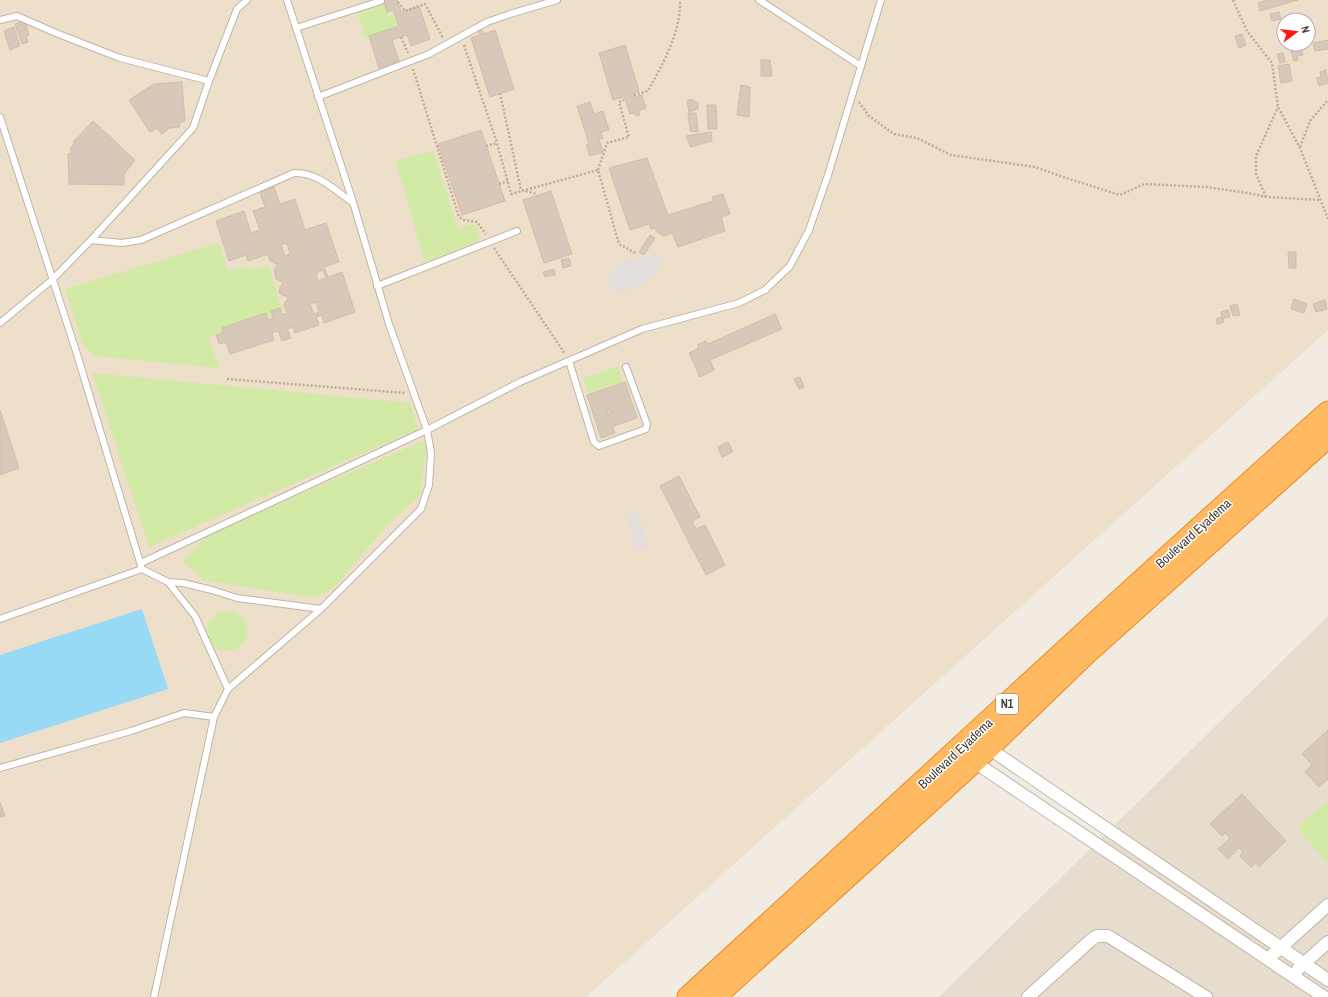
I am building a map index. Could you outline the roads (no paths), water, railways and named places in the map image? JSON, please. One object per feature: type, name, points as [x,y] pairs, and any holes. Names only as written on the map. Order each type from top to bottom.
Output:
[{"type":"highway","name":"Boulevard Eyadema","points":[[974,749],[1075,639],[1328,412]]},
{"type":"highway","name":"Boulevard Eyadema","points":[[688,997],[1087,653],[1328,436]]},
{"type":"highway","name":"N1","points":[[715,997],[974,749]]},
{"type":"street","points":[[974,749],[1281,947],[1328,980]]},
{"type":"street","points":[[974,749],[1268,959],[1324,997]]},
{"type":"street","points":[[1268,959],[1328,905]]},
{"type":"street","points":[[1028,997],[1091,940],[1102,935],[1108,936],[1206,997]]},
{"type":"street","points":[[1292,975],[1328,942]]},
{"type":"lane","points":[[0,323],[52,280],[91,240],[193,128],[209,81],[237,9],[247,0]]},
{"type":"lane","points":[[154,997],[214,717],[228,689],[321,609],[421,509],[428,485],[431,453],[427,430],[413,394],[377,286],[353,202],[287,0]]},
{"type":"lane","points":[[318,98],[411,62],[487,22],[557,0]]},
{"type":"lane","points":[[759,0],[861,66]]},
{"type":"lane","points":[[0,619],[142,566],[427,430],[520,382],[642,329],[739,303],[765,290],[790,266],[809,230],[881,0]]},
{"type":"lane","points":[[296,28],[381,1]]},
{"type":"lane","points":[[0,20],[17,16],[120,58],[209,81]]},
{"type":"lane","points":[[0,117],[76,351],[142,566],[168,582],[195,616],[228,689]]},
{"type":"lane","points":[[91,240],[122,243],[141,240],[294,173],[313,176],[353,202]]},
{"type":"lane","points":[[377,286],[517,231]]},
{"type":"lane","points":[[569,361],[594,442],[599,446],[646,429],[647,424],[626,367]]},
{"type":"lane","points":[[168,582],[205,588],[237,598],[321,609]]},
{"type":"lane","points":[[0,768],[131,731],[184,713],[214,717]]},
{"type":"water","points":[[142,609],[168,689],[0,743],[0,655]]}]
